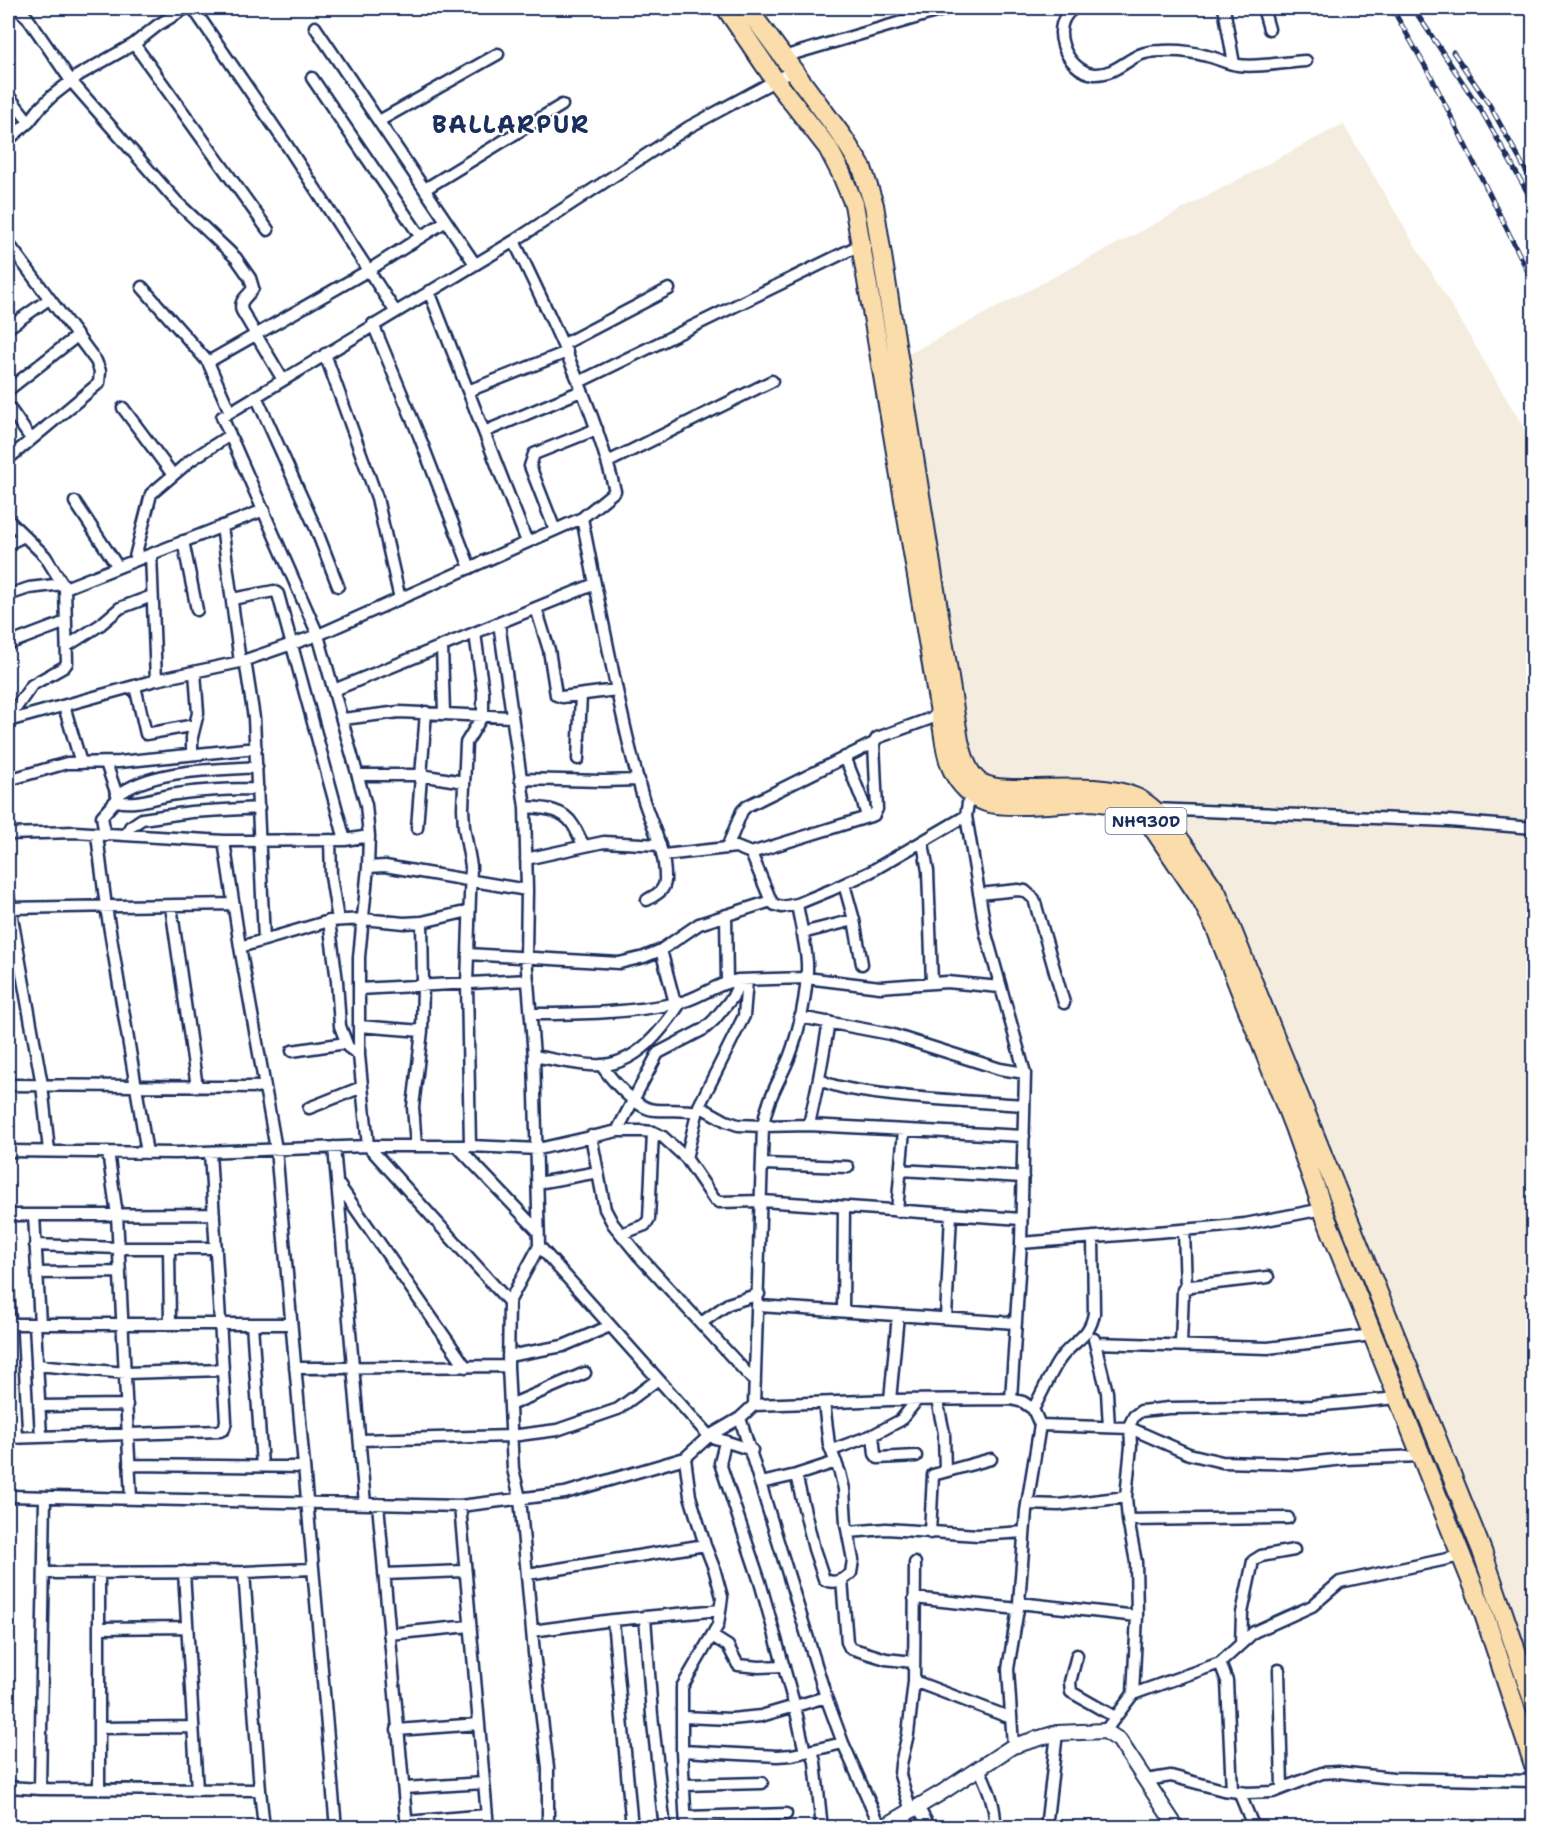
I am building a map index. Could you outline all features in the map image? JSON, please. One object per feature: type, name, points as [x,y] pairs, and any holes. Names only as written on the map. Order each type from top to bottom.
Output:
[{"type":"highway","name":"NH930D","points":[[726,8],[775,80],[828,148],[854,204],[940,715],[949,762],[957,779],[973,786],[1001,789],[1092,790],[1134,797],[1152,809],[1167,824],[1217,893],[1482,1551],[1533,1703]]},
{"type":"highway","points":[[747,8],[842,136],[862,168],[874,205],[959,741],[973,786]]},
{"type":"highway","name":"NH930D","points":[[973,786],[978,798],[994,804],[1093,801],[1130,809],[1151,825],[1201,899],[1215,926],[1372,1335],[1481,1605],[1533,1765]]},
{"type":"street","points":[[16,8],[27,17],[71,81],[176,201],[244,268],[253,288],[240,307],[283,380]]},
{"type":"street","points":[[8,140],[71,81],[134,44],[158,25],[186,8]]},
{"type":"street","points":[[193,8],[286,144],[395,311]]},
{"type":"street","points":[[509,1302],[368,1146],[359,1055],[359,957],[369,836],[366,805],[318,635],[222,417],[513,241],[689,127],[775,80],[788,64],[945,8]]},
{"type":"street","points":[[1075,8],[1070,10],[1065,19],[1062,44],[1071,62],[1089,73],[1110,72],[1139,55],[1161,51],[1208,56],[1234,64],[1306,61]]},
{"type":"street","points":[[1224,8],[1234,64]]},
{"type":"street","points":[[1263,8],[1269,29]]},
{"type":"street","points":[[315,27],[475,264]]},
{"type":"street","points":[[134,44],[268,230]]},
{"type":"street","points":[[379,121],[498,54]]},
{"type":"street","points":[[312,78],[420,236]]},
{"type":"street","points":[[8,95],[29,122]]},
{"type":"street","points":[[425,189],[562,105]]},
{"type":"street","points":[[208,362],[369,270],[446,221]]},
{"type":"street","points":[[8,720],[156,680],[242,661],[318,635],[582,518],[615,491],[597,429],[565,348],[513,241]]},
{"type":"street","points":[[8,243],[12,257],[49,299],[77,336],[99,367],[100,375],[99,383],[8,459]]},
{"type":"street","points":[[484,432],[860,245]]},
{"type":"street","points":[[142,286],[208,362],[230,412]]},
{"type":"street","points":[[468,391],[565,348],[669,288]]},
{"type":"street","points":[[429,291],[527,543]]},
{"type":"street","points":[[8,328],[49,299]]},
{"type":"street","points":[[373,324],[470,568]]},
{"type":"street","points":[[8,390],[77,336]]},
{"type":"street","points":[[325,354],[376,498],[400,599]]},
{"type":"street","points":[[608,462],[772,381]]},
{"type":"street","points":[[256,396],[316,530],[338,586]]},
{"type":"street","points":[[8,406],[31,439]]},
{"type":"street","points":[[123,408],[173,475]]},
{"type":"street","points":[[555,530],[530,466],[531,459],[534,454],[597,429]]},
{"type":"street","points":[[134,561],[151,494],[191,460],[230,435]]},
{"type":"street","points":[[75,502],[118,567]]},
{"type":"street","points":[[8,595],[29,588],[64,586],[264,510]]},
{"type":"street","points":[[582,518],[616,690],[639,780],[662,850],[664,888],[646,900]]},
{"type":"street","points":[[8,520],[45,556],[64,586],[68,658],[64,667],[32,685],[8,720]]},
{"type":"street","points":[[222,526],[242,661],[254,718],[264,940]]},
{"type":"street","points":[[8,544],[24,536]]},
{"type":"street","points":[[183,541],[198,610]]},
{"type":"street","points":[[151,554],[156,680]]},
{"type":"street","points":[[334,690],[595,584]]},
{"type":"street","points":[[232,599],[276,591],[345,840]]},
{"type":"street","points":[[67,646],[100,625],[120,608],[152,596]]},
{"type":"street","points":[[536,608],[549,651],[556,695],[562,697],[616,690]]},
{"type":"street","points":[[8,644],[66,622]]},
{"type":"street","points":[[499,623],[525,807],[526,957],[532,1014],[538,1149],[539,1246],[509,1302],[508,1361],[511,1436],[513,1470],[520,1498],[548,1768],[548,1827]]},
{"type":"street","points":[[470,1146],[467,983],[471,866],[464,827],[464,782],[466,743],[483,715],[475,633]]},
{"type":"street","points":[[442,646],[444,713]]},
{"type":"street","points":[[192,754],[198,713],[195,672]]},
{"type":"street","points":[[135,686],[146,734],[195,725]]},
{"type":"street","points":[[578,759],[581,694]]},
{"type":"street","points":[[64,706],[81,763]]},
{"type":"street","points":[[343,719],[375,714],[426,712],[511,717]]},
{"type":"street","points":[[417,828],[426,712]]},
{"type":"street","points":[[727,848],[742,811],[747,806],[874,743],[877,738],[940,715]]},
{"type":"street","points":[[526,859],[604,842],[662,850],[736,847],[751,853],[867,817],[874,814],[877,809],[874,743]]},
{"type":"street","points":[[8,780],[56,765],[106,763],[256,748]]},
{"type":"street","points":[[845,757],[867,817]]},
{"type":"street","points":[[106,763],[117,798],[130,804],[174,794],[217,789],[258,789]]},
{"type":"street","points":[[147,1153],[106,907],[101,835],[102,816],[130,786],[149,779],[174,774],[257,767]]},
{"type":"street","points":[[358,775],[420,775],[464,782]]},
{"type":"street","points":[[520,779],[639,780]]},
{"type":"street","points":[[973,786],[966,816],[986,934],[1025,1073],[1021,1242],[1011,1399]]},
{"type":"street","points":[[525,807],[556,810],[570,819],[579,839],[585,846]]},
{"type":"street","points":[[126,835],[130,827],[142,819],[191,812],[259,808]]},
{"type":"street","points":[[1152,809],[1437,821],[1533,828]]},
{"type":"street","points":[[751,853],[771,901],[782,907],[797,904],[870,872],[966,816]]},
{"type":"street","points":[[8,834],[75,832],[224,842],[345,840],[369,836]]},
{"type":"street","points":[[330,840],[340,1026],[348,1047],[359,1055]]},
{"type":"street","points":[[224,842],[276,1149],[336,1827]]},
{"type":"street","points":[[923,843],[928,870],[932,983]]},
{"type":"street","points":[[368,867],[385,866],[527,890]]},
{"type":"street","points":[[844,884],[854,920],[862,964]]},
{"type":"street","points":[[979,894],[1018,890],[1024,891],[1034,899],[1064,1003]]},
{"type":"street","points":[[8,895],[42,1085],[49,1151]]},
{"type":"street","points":[[468,954],[619,963],[661,950],[699,924],[771,901]]},
{"type":"street","points":[[9,908],[234,904]]},
{"type":"street","points":[[754,1405],[759,1306],[763,1126],[771,1094],[789,1057],[800,1017],[806,978],[807,962],[797,904]]},
{"type":"street","points":[[171,906],[197,1088]]},
{"type":"street","points":[[240,947],[333,921],[363,919],[404,923],[422,922],[469,911]]},
{"type":"street","points":[[687,1158],[698,1109],[744,1016],[726,915]]},
{"type":"street","points":[[802,933],[854,920]]},
{"type":"street","points":[[416,1146],[414,1097],[422,1031],[422,922]]},
{"type":"street","points":[[534,1056],[601,1065],[625,1058],[644,1048],[671,1018],[678,1003],[661,950]]},
{"type":"street","points":[[532,1014],[594,1014],[678,1003],[737,981],[806,978],[880,987],[932,983],[1000,987]]},
{"type":"street","points":[[359,989],[528,980]]},
{"type":"street","points":[[617,1131],[658,1053],[704,1029],[714,1020],[732,998],[737,981]]},
{"type":"street","points":[[800,1017],[898,1036],[1000,1069],[1025,1073]]},
{"type":"street","points":[[809,1125],[829,1022]]},
{"type":"street","points":[[359,1026],[422,1031]]},
{"type":"street","points":[[292,1051],[346,1043]]},
{"type":"street","points":[[601,1065],[615,1082],[647,1109],[698,1109],[732,1124],[809,1125],[1024,1136]]},
{"type":"street","points":[[819,1078],[822,1082],[846,1088],[896,1096],[1024,1105]]},
{"type":"street","points":[[8,1085],[137,1088],[265,1087]]},
{"type":"street","points":[[309,1107],[362,1087]]},
{"type":"street","points":[[897,1210],[904,1130]]},
{"type":"street","points":[[8,1151],[147,1153],[368,1146],[538,1149],[617,1131],[653,1132],[663,1137],[687,1158],[714,1199],[719,1202],[762,1201],[1021,1219]]},
{"type":"street","points":[[621,1234],[645,1225],[650,1219],[653,1132]]},
{"type":"street","points":[[591,1136],[605,1209],[621,1234],[755,1382]]},
{"type":"street","points":[[457,1146],[538,1231]]},
{"type":"street","points":[[334,1147],[365,1504]]},
{"type":"street","points":[[108,1152],[117,1215],[130,1498]]},
{"type":"street","points":[[8,1286],[12,1438],[220,1431],[224,1429],[223,1370],[210,1152]]},
{"type":"street","points":[[763,1164],[848,1167]]},
{"type":"street","points":[[900,1170],[1023,1177]]},
{"type":"street","points":[[538,1183],[598,1172]]},
{"type":"street","points":[[337,1182],[466,1366]]},
{"type":"street","points":[[843,1311],[844,1207]]},
{"type":"street","points":[[1021,1242],[1245,1224],[1323,1209]]},
{"type":"street","points":[[8,1216],[214,1214]]},
{"type":"street","points":[[946,1318],[951,1214]]},
{"type":"street","points":[[34,1215],[41,1437]]},
{"type":"street","points":[[1180,1345],[1182,1294],[1186,1288],[1184,1230]]},
{"type":"street","points":[[1093,1237],[1094,1313],[1090,1330],[1107,1392],[1109,1426]]},
{"type":"street","points":[[36,1245],[216,1248]]},
{"type":"street","points":[[539,1246],[709,1436],[752,1450]]},
{"type":"street","points":[[170,1248],[170,1324]]},
{"type":"street","points":[[37,1273],[120,1272]]},
{"type":"street","points":[[1186,1288],[1268,1277]]},
{"type":"street","points":[[701,1323],[728,1304],[759,1293]]},
{"type":"street","points":[[759,1306],[1016,1323]]},
{"type":"street","points":[[890,1400],[898,1315]]},
{"type":"street","points":[[9,1324],[291,1324]]},
{"type":"street","points":[[252,1324],[262,1466]]},
{"type":"street","points":[[295,1368],[466,1366],[508,1361],[563,1346],[610,1326]]},
{"type":"street","points":[[1033,1409],[1058,1362],[1090,1330]]},
{"type":"street","points":[[1095,1343],[1268,1348],[1372,1335]]},
{"type":"street","points":[[37,1365],[126,1373],[223,1370]]},
{"type":"street","points":[[510,1405],[585,1373]]},
{"type":"street","points":[[360,1440],[511,1436],[557,1430],[618,1409],[657,1380]]},
{"type":"street","points":[[1133,1694],[1137,1616],[1136,1562],[1126,1497],[1131,1446],[1130,1428],[1134,1416],[1141,1411],[1169,1408],[1313,1406],[1397,1398]]},
{"type":"street","points":[[8,1496],[460,1506],[565,1493],[685,1458],[709,1436],[740,1418],[754,1405],[890,1400],[1011,1399],[1023,1402],[1033,1409],[1040,1425],[1024,1532],[1018,1606],[1008,1669],[1013,1746]]},
{"type":"street","points":[[832,1450],[873,1435],[901,1420],[917,1400]]},
{"type":"street","points":[[937,1400],[944,1433],[945,1471]]},
{"type":"street","points":[[796,1475],[814,1549],[824,1579],[830,1582],[842,1580],[851,1573],[853,1568],[844,1489],[827,1437],[824,1403]]},
{"type":"street","points":[[39,1406],[127,1405]]},
{"type":"street","points":[[740,1418],[752,1450],[826,1697],[843,1743],[882,1827],[1013,1746],[1057,1733],[1105,1731],[1119,1740],[1175,1827]]},
{"type":"street","points":[[1040,1425],[1130,1428],[1189,1454],[1222,1462],[1298,1464],[1344,1459],[1420,1456]]},
{"type":"street","points":[[873,1435],[875,1454],[878,1458],[916,1456]]},
{"type":"street","points":[[725,1442],[720,1463],[760,1582],[795,1707],[809,1751],[815,1762],[822,1827]]},
{"type":"street","points":[[685,1458],[690,1496],[722,1597],[717,1625],[682,1687],[682,1751],[686,1822],[786,1814]]},
{"type":"street","points":[[930,1533],[932,1477],[936,1473],[991,1459]]},
{"type":"street","points":[[761,1483],[836,1462]]},
{"type":"street","points":[[129,1465],[304,1467]]},
{"type":"street","points":[[1028,1504],[1059,1505],[1126,1497]]},
{"type":"street","points":[[40,1789],[45,1498]]},
{"type":"street","points":[[378,1504],[407,1825],[487,1815]]},
{"type":"street","points":[[460,1506],[488,1827]]},
{"type":"street","points":[[1128,1520],[1288,1518]]},
{"type":"street","points":[[848,1532],[886,1529],[978,1535],[1024,1532]]},
{"type":"street","points":[[528,1574],[705,1545]]},
{"type":"street","points":[[1241,1644],[1242,1613],[1253,1561],[1262,1556],[1294,1550]]},
{"type":"street","points":[[1105,1731],[1133,1694],[1220,1663],[1254,1632],[1312,1606],[1340,1582],[1461,1556]]},
{"type":"street","points":[[915,1563],[914,1681],[908,1734],[900,1774],[914,1809],[930,1827]]},
{"type":"street","points":[[44,1573],[244,1572],[312,1569]]},
{"type":"street","points":[[384,1574],[465,1571]]},
{"type":"street","points":[[184,1572],[197,1790]]},
{"type":"street","points":[[244,1572],[264,1827]]},
{"type":"street","points":[[99,1573],[99,1789]]},
{"type":"street","points":[[842,1580],[848,1646],[886,1659],[913,1662]]},
{"type":"street","points":[[914,1598],[1137,1616]]},
{"type":"street","points":[[532,1631],[614,1620],[720,1610]]},
{"type":"street","points":[[645,1617],[652,1714],[665,1827]]},
{"type":"street","points":[[614,1620],[632,1827]]},
{"type":"street","points":[[389,1634],[470,1626]]},
{"type":"street","points":[[99,1628],[187,1627]]},
{"type":"street","points":[[712,1636],[728,1646],[738,1665],[784,1666]]},
{"type":"street","points":[[1077,1655],[1070,1682],[1071,1692],[1114,1717]]},
{"type":"street","points":[[1220,1663],[1227,1681],[1236,1792],[1254,1827]]},
{"type":"street","points":[[1279,1670],[1282,1788]]},
{"type":"street","points":[[914,1681],[1011,1718]]},
{"type":"street","points":[[681,1717],[731,1719],[760,1716],[826,1697]]},
{"type":"street","points":[[397,1730],[479,1724]]},
{"type":"street","points":[[99,1728],[193,1727]]},
{"type":"street","points":[[1046,1827],[1057,1733]]},
{"type":"street","points":[[682,1751],[777,1756],[843,1743]]},
{"type":"street","points":[[979,1768],[992,1798],[995,1812],[994,1827]]},
{"type":"street","points":[[1146,1780],[1171,1776],[1236,1792],[1263,1793],[1322,1773],[1338,1772],[1393,1778],[1533,1781]]},
{"type":"street","points":[[404,1788],[484,1783]]},
{"type":"street","points":[[684,1785],[762,1783]]},
{"type":"street","points":[[8,1787],[260,1790]]},
{"type":"shaded area","points":[[1343,124],[1533,443],[1533,1683],[1231,921],[1172,818],[1136,785],[1014,782],[983,777],[969,746],[901,358]]},
{"type":"railway","points":[[1392,8],[1433,80],[1534,284]]},
{"type":"railway","points":[[1413,8],[1481,110],[1534,204]]},
{"type":"railway","points":[[1453,52],[1489,104],[1531,180]]},
{"type":"district","name":"BALLARPUR","points":[[511,125]]}]
